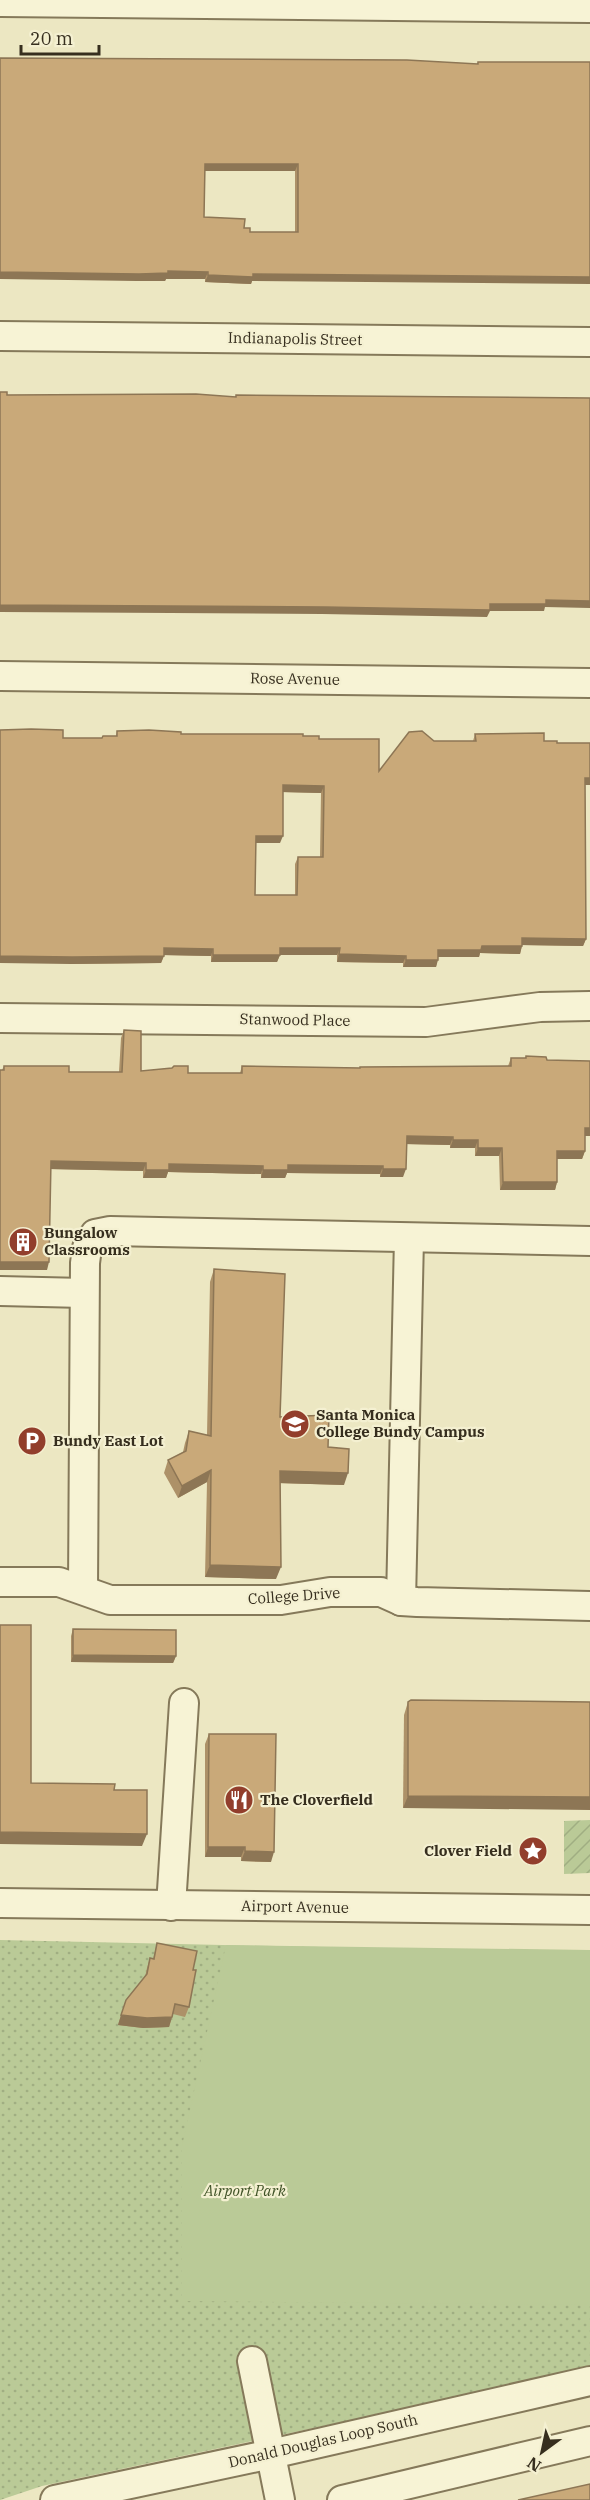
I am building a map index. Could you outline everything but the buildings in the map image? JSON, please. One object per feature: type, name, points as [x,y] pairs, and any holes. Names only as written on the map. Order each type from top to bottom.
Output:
[{"type":"street","points":[[0,2],[590,8]]},
{"type":"street","name":"Indianapolis Street","points":[[0,336],[590,342]]},
{"type":"street","name":"Rose Avenue","points":[[0,676],[590,683]]},
{"type":"street","name":"Stanwood Place","points":[[0,1017],[426,1022],[540,1006],[590,1006]]},
{"type":"street","points":[[83,1590],[84,1293],[87,1248],[95,1234],[110,1231],[590,1241]]},
{"type":"street","points":[[401,1600],[409,1238]]},
{"type":"street","points":[[0,1291],[84,1293]]},
{"type":"street","name":"College Drive","points":[[0,1582],[59,1582],[110,1600],[281,1600],[330,1592],[381,1592],[401,1600],[590,1606]]},
{"type":"street","points":[[171,1906],[184,1703]]},
{"type":"street","name":"Airport Avenue","points":[[0,1903],[590,1910]]},
{"type":"street","points":[[252,2361],[280,2500]]},
{"type":"street","name":"Donald Douglas Loop South","points":[[56,2500],[271,2454],[590,2381]]},
{"type":"street","points":[[342,2500],[420,2492],[590,2441]]},
{"type":"green space","points":[[590,1820],[590,1873],[564,1874],[564,1821]]},
{"type":"green space","name":"Airport Park","points":[[0,1940],[590,1953],[590,2369],[42,2486],[0,2500]]},
{"type":"green space","points":[[226,1945],[590,1950],[590,2305],[182,2301],[182,2146]]},
{"type":"place","name":"Bungalow Classrooms","points":[[23,1242]]},
{"type":"place","name":"Santa Monica College Bundy Campus","points":[[295,1424]]},
{"type":"place","name":"Bundy East Lot","points":[[32,1441]]},
{"type":"place","name":"The Cloverfield","points":[[239,1800]]},
{"type":"place","name":"Clover Field","points":[[533,1851]]}]
